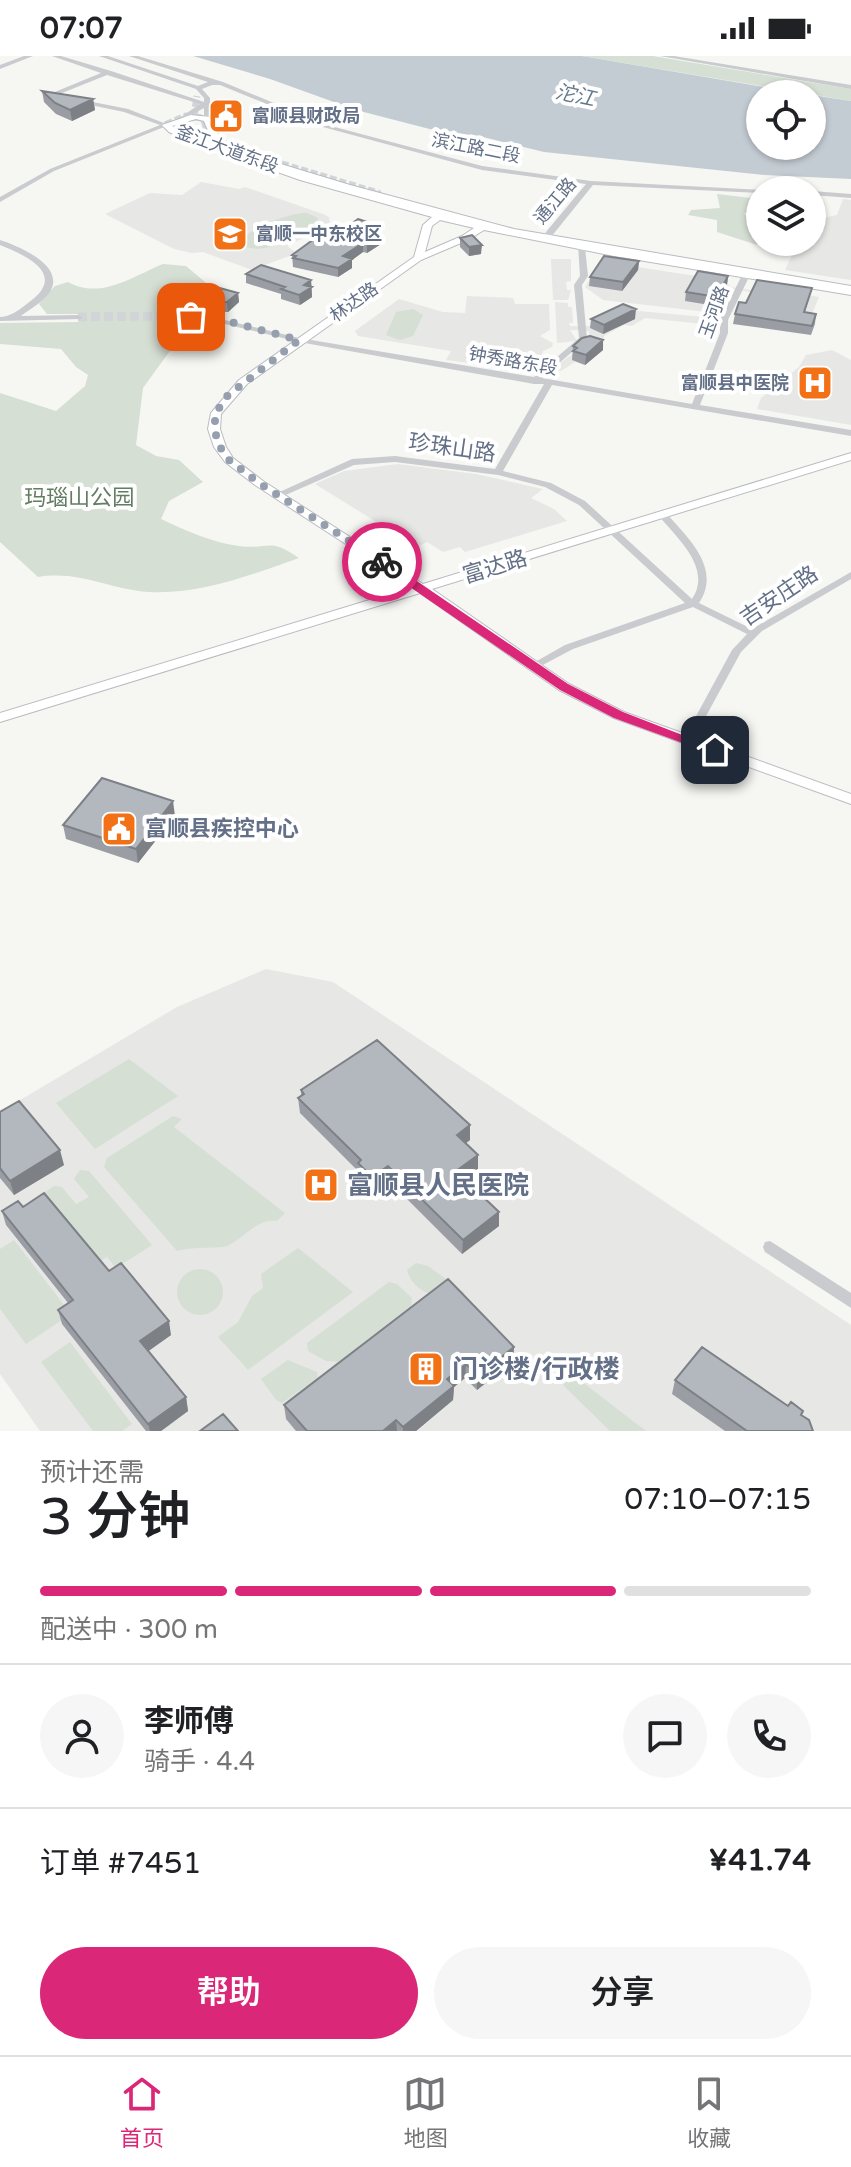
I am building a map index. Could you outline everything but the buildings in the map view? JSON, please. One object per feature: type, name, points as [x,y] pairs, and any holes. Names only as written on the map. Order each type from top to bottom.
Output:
[{"type":"main road","name":"釜江大道东段","points":[[166,125],[184,117],[209,123],[221,144],[258,160],[484,226]]},
{"type":"main road","points":[[189,136],[202,135],[209,123]]},
{"type":"main road","name":"釜江大道东段","points":[[166,125],[259,162],[439,216],[581,247],[851,290]]},
{"type":"main road","points":[[418,258],[428,225],[439,216]]},
{"type":"main road","name":"林达路","points":[[484,226],[418,258],[243,382],[216,413],[214,429],[229,460],[564,687],[619,715],[851,799]]},
{"type":"main road","name":"釜江大道东段","points":[[545,239],[851,290]]},
{"type":"main road","name":"富达路","points":[[0,718],[851,456]]},
{"type":"street","points":[[0,67],[30,56]]},
{"type":"street","points":[[55,56],[205,104]]},
{"type":"street","points":[[102,56],[198,88],[207,98],[205,104],[209,123]]},
{"type":"street","name":"滨江路二段","points":[[132,56],[215,82],[325,126],[482,168],[591,183],[746,190]]},
{"type":"street","points":[[663,56],[851,87]]},
{"type":"street","points":[[61,99],[47,97],[140,59]]},
{"type":"street","points":[[198,88],[215,82]]},
{"type":"street","points":[[74,101],[126,110],[166,125]]},
{"type":"street","points":[[184,117],[205,104]]},
{"type":"street","points":[[0,200],[52,170],[166,125]]},
{"type":"street","name":"通江路","points":[[545,239],[591,183]]},
{"type":"street","points":[[826,194],[851,196]]},
{"type":"street","points":[[0,242],[32,257],[45,270],[50,281],[49,289],[42,296],[13,318]]},
{"type":"street","points":[[534,381],[583,339],[578,285],[584,276],[581,247]]},
{"type":"street","name":"玉河路","points":[[695,407],[724,333],[724,320],[746,275]]},
{"type":"street","name":"钟秀路东段","points":[[171,316],[223,320],[299,340],[851,433]]},
{"type":"street","points":[[0,319],[78,317]]},
{"type":"street","points":[[498,472],[549,383]]},
{"type":"street","name":"珍珠山路","points":[[278,495],[352,462],[395,459],[498,472],[548,485],[582,503],[693,604],[753,633]]},
{"type":"street","points":[[533,666],[569,647],[693,604],[705,586],[702,568],[686,542],[663,515]]},
{"type":"street","name":"吉安庄路","points":[[688,740],[737,650],[753,633],[851,575]]},
{"type":"street","points":[[770,1247],[851,1301]]},
{"type":"shaded area","name":"富顺一中东校区","points":[[201,182],[239,189],[245,187],[323,214],[329,217],[330,225],[287,246],[297,253],[252,270],[203,252],[174,249],[105,214],[150,193],[182,195]]},
{"type":"shaded area","points":[[843,199],[851,200],[851,280],[785,270],[792,256],[826,256],[826,218],[837,215]]},
{"type":"shaded area","points":[[551,259],[571,259],[571,281],[566,282],[567,290],[571,290],[568,300],[553,300]]},
{"type":"shaded area","points":[[611,263],[722,280],[731,287],[750,290],[756,287],[819,297],[811,316],[743,306],[750,292],[730,288],[716,313],[603,300],[585,287],[599,265]]},
{"type":"shaded area","points":[[467,296],[513,298],[515,304],[549,304],[550,330],[540,336],[553,343],[552,347],[543,351],[542,355],[517,362],[477,356],[471,363],[446,360],[451,351],[358,336],[355,331],[399,299],[443,312],[465,313]]},
{"type":"shaded area","points":[[555,302],[568,303],[568,307],[572,307],[573,323],[569,323],[570,326],[589,326],[628,310],[715,318],[713,325],[645,318],[632,326],[624,325],[604,336],[603,350],[585,365],[575,362],[561,371],[552,369],[590,341],[589,331],[570,330],[577,341],[557,343]]},
{"type":"shaded area","name":"富顺县中医院","points":[[832,350],[851,360],[851,425],[757,409],[761,398],[799,367],[806,355]]},
{"type":"shaded area","points":[[398,464],[476,474],[543,489],[531,498],[554,509],[567,521],[465,552],[460,547],[443,552],[427,542],[417,547],[315,484],[344,471]]},
{"type":"shaded area","name":"富顺县人民医院","points":[[266,969],[333,982],[851,1325],[851,1431],[40,1431],[0,1374],[0,1112],[177,1007]]},
{"type":"green space","points":[[582,56],[653,56],[797,80],[746,80],[746,83]]},
{"type":"green space","points":[[826,85],[851,89],[851,101],[826,97]]},
{"type":"green space","points":[[717,194],[746,197],[746,241],[717,232],[717,220],[688,215],[691,210],[720,208]]},
{"type":"green space","points":[[307,213],[318,218],[316,224],[278,244],[258,249],[240,243],[250,232],[269,222]]},
{"type":"green space","name":"玛瑙山公园","points":[[163,264],[186,266],[211,287],[184,312],[172,313],[171,320],[201,321],[196,326],[204,328],[200,332],[185,330],[143,388],[136,445],[156,456],[179,460],[203,482],[169,501],[161,519],[218,542],[249,547],[275,546],[299,558],[206,587],[167,592],[134,590],[67,576],[38,577],[0,542],[0,393],[56,411],[85,386],[88,375],[76,367],[61,349],[0,344],[0,323],[79,322],[82,314],[47,314],[39,304],[55,286],[68,282],[92,289],[104,288]]},
{"type":"green space","points":[[413,309],[423,315],[413,336],[400,340],[386,335],[396,312]]},
{"type":"green space","points":[[129,1059],[178,1096],[95,1149],[56,1103]]},
{"type":"green space","points":[[173,1116],[182,1119],[174,1127],[285,1213],[277,1221],[257,1225],[227,1246],[177,1251],[104,1167],[107,1158]]},
{"type":"green space","points":[[80,1170],[89,1171],[152,1245],[116,1268],[107,1257],[97,1263],[22,1208],[54,1186],[62,1187],[76,1204],[89,1197],[74,1179]]},
{"type":"green space","points":[[14,1240],[71,1314],[26,1344],[0,1309],[0,1249]]},
{"type":"green space","points":[[298,1248],[353,1292],[248,1370],[218,1337],[238,1322],[252,1296],[263,1288],[261,1274]]},
{"type":"green space","points":[[416,1263],[428,1266],[465,1293],[459,1298],[451,1298],[421,1290],[407,1270]]},
{"type":"green space","points":[[200,1269],[217,1275],[223,1292],[217,1309],[200,1315],[183,1309],[177,1292],[183,1275]]},
{"type":"green space","points":[[389,1282],[397,1284],[412,1298],[411,1306],[338,1362],[326,1361],[308,1351],[307,1343]]},
{"type":"green space","points":[[70,1342],[132,1424],[122,1431],[93,1431],[41,1362]]},
{"type":"green space","points":[[288,1360],[317,1372],[318,1378],[282,1403],[276,1400],[261,1379]]},
{"type":"green space","points":[[573,1375],[646,1431],[610,1431],[563,1385]]},
{"type":"water","name":"沱江","points":[[193,56],[582,56],[746,84],[746,160],[826,160],[826,97],[851,101],[851,179],[764,175],[544,152],[479,136],[445,133],[356,110]]},
{"type":"tunnel","points":[[194,117],[197,96]]},
{"type":"tunnel","points":[[194,117],[186,116],[167,124],[170,128],[209,143]]},
{"type":"tunnel","points":[[191,135],[207,128],[203,118],[194,117]]},
{"type":"tunnel","points":[[272,161],[378,193],[375,195]]},
{"type":"tunnel","points":[[78,317],[171,316]]},
{"type":"way so far","points":[[191,317],[223,320],[299,340],[226,397],[216,413],[214,429],[220,447],[229,460],[259,483],[382,562]]},
{"type":"place","name":"富顺县财政局","points":[[226,116]]},
{"type":"place","name":"富顺一中东校区","points":[[230,234]]},
{"type":"place","name":"富顺县中医院","points":[[815,383]]},
{"type":"place","name":"富顺县疾控中心","points":[[119,829]]},
{"type":"place","name":"富顺县人民医院","points":[[321,1185]]},
{"type":"place","name":"门诊楼/行政楼","points":[[426,1369]]},
{"type":"route","points":[[382,562],[564,687],[619,715],[715,750]]}]
